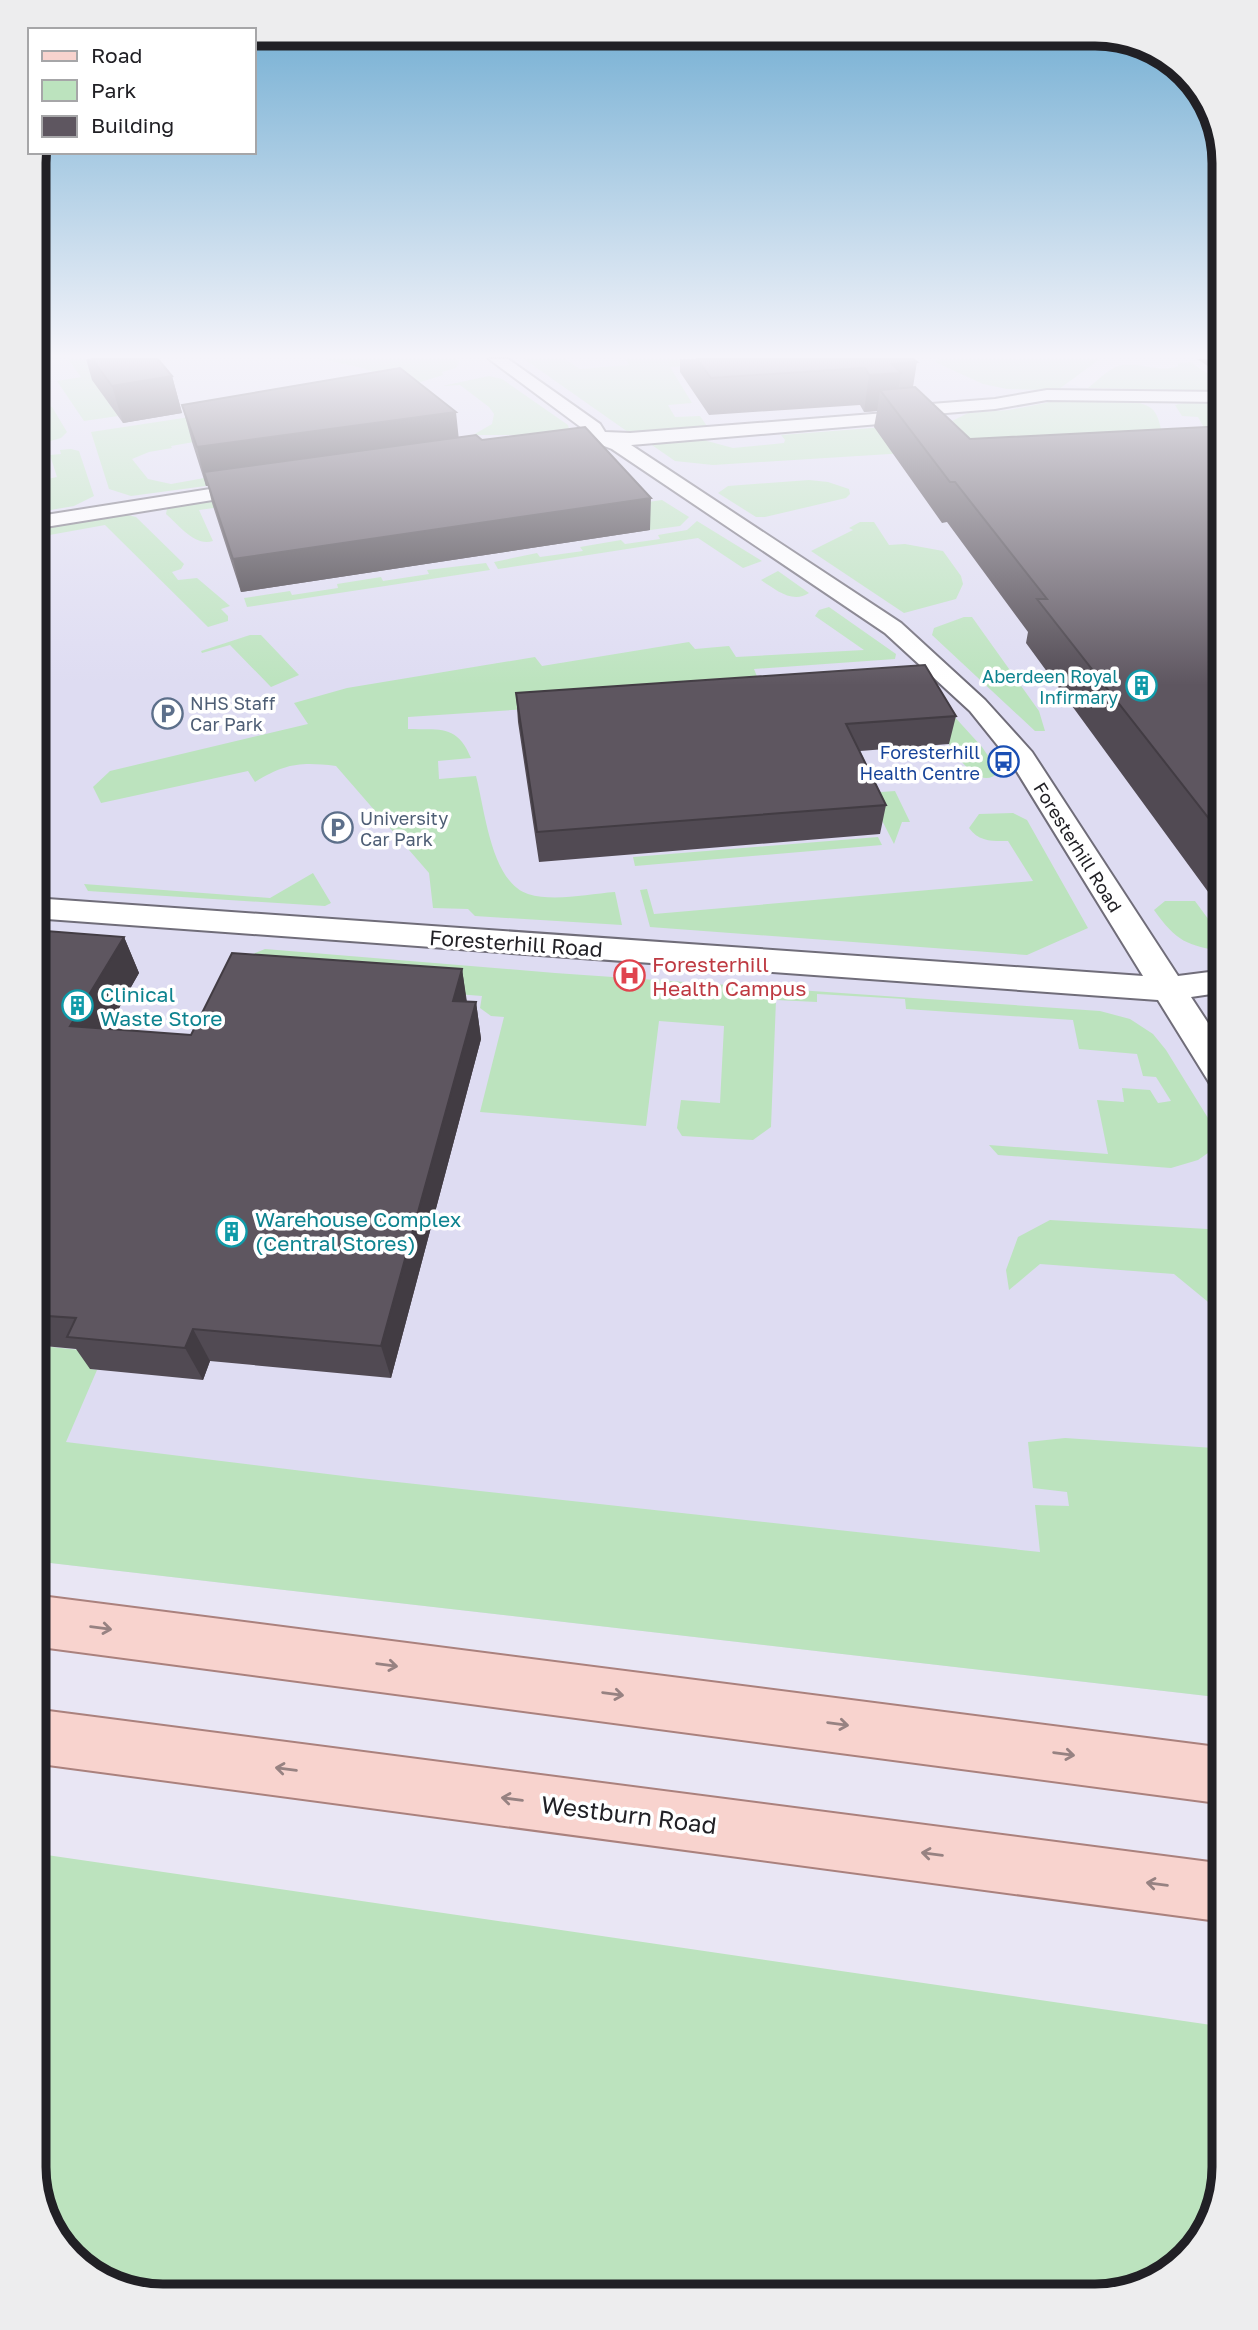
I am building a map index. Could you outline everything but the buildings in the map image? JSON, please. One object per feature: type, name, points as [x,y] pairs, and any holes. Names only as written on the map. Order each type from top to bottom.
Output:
[{"type":"main road","points":[[46,1622],[1212,1774]]},
{"type":"main road","name":"Westburn Road","points":[[46,1738],[1212,1891]]},
{"type":"street","name":"Foresterhill Road","points":[[655,468],[866,609],[937,666],[979,708],[1022,758],[1212,1058]]},
{"type":"street","points":[[46,521],[278,484]]},
{"type":"street","name":"Foresterhill Road","points":[[46,909],[1166,989]]},
{"type":"street","points":[[1166,989],[1212,983]]},
{"type":"shaded area","name":"Foresterhill Health Campus","points":[[46,468],[1212,468],[1212,1697],[46,1562]]},
{"type":"green space","points":[[54,468],[85,468],[94,496],[74,506],[46,511],[46,479],[57,477]]},
{"type":"green space","points":[[102,468],[139,468],[148,479],[171,484],[261,468],[343,468],[131,496],[109,489]]},
{"type":"green space","points":[[507,468],[199,510],[213,541],[206,542],[188,534],[166,514],[167,509],[174,505]]},
{"type":"green space","points":[[809,480],[828,482],[849,489],[850,494],[846,498],[756,517],[718,493],[728,486]]},
{"type":"green space","points":[[612,487],[641,503],[662,500],[689,517],[680,526],[650,530]]},
{"type":"green space","points":[[120,513],[136,517],[184,564],[181,569],[172,572],[178,580],[197,578],[230,606],[221,609],[228,616],[228,621],[208,627],[105,525],[46,536],[46,527]]},
{"type":"green space","points":[[697,521],[762,561],[743,568],[698,538],[498,569],[494,562],[537,553],[540,557],[583,551],[580,547],[621,540],[625,544],[660,539],[658,535],[687,530]]},
{"type":"green space","points":[[860,522],[874,522],[889,545],[905,544],[943,551],[961,576],[963,584],[956,599],[904,613],[811,551],[853,530],[849,528]]},
{"type":"green space","points":[[486,563],[490,570],[247,607],[244,598],[290,591],[292,595],[338,588],[337,584],[381,577],[383,581],[429,574],[427,570]]},
{"type":"green space","points":[[778,571],[809,593],[790,596],[761,580]]},
{"type":"green space","points":[[829,607],[896,654],[895,659],[754,669],[758,679],[751,694],[408,717],[408,729],[446,731],[460,739],[466,747],[471,758],[438,761],[439,779],[476,776],[498,860],[516,887],[528,894],[549,897],[615,892],[622,925],[475,916],[468,909],[433,908],[429,873],[336,766],[294,765],[255,782],[248,771],[101,803],[93,787],[110,771],[308,724],[294,703],[347,688],[535,657],[542,666],[689,642],[695,649],[729,646],[736,657],[864,650],[815,616],[819,610]]},
{"type":"green space","points":[[964,617],[972,617],[1039,711],[1045,731],[1035,731],[932,635],[934,628]]},
{"type":"green space","points":[[250,635],[261,635],[299,675],[271,687],[230,645],[202,653],[201,651]]},
{"type":"green space","points":[[952,714],[982,747],[999,772],[989,778],[979,776],[960,760],[933,716]]},
{"type":"green space","points":[[895,791],[910,822],[902,822],[894,844],[868,793]]},
{"type":"green space","points":[[1013,813],[1027,820],[1088,928],[1027,955],[650,927],[640,890],[647,889],[654,914],[1033,881],[1008,841],[982,838],[969,828],[979,814]]},
{"type":"green space","points":[[878,837],[882,845],[635,866],[633,857]]},
{"type":"green space","points":[[313,873],[331,903],[325,906],[88,891],[84,884],[270,898]]},
{"type":"green space","points":[[1165,901],[1195,901],[1212,924],[1212,949],[1191,944],[1176,936],[1154,910]]},
{"type":"green space","points":[[265,949],[555,973],[1100,1011],[1130,1019],[1153,1034],[1166,1050],[1212,1125],[1212,1150],[1198,1160],[1171,1168],[998,1155],[989,1145],[1108,1154],[1097,1100],[1124,1102],[1122,1088],[1150,1090],[1158,1103],[1171,1101],[1156,1077],[1143,1076],[1137,1054],[1079,1049],[1073,1020],[906,1009],[905,999],[817,994],[817,1002],[776,1000],[771,1127],[753,1140],[682,1136],[677,1128],[681,1100],[720,1103],[724,1026],[659,1021],[646,1126],[480,1112],[504,1017],[491,1016],[480,1008],[482,996],[292,981],[236,961]]},
{"type":"green space","points":[[1050,1220],[1212,1229],[1212,1305],[1174,1274],[1040,1264],[1009,1290],[1006,1270],[1018,1237]]},
{"type":"green space","points":[[46,1346],[98,1352],[90,1369],[97,1370],[66,1442],[360,1478],[1040,1552],[1035,1505],[1069,1506],[1067,1492],[1033,1488],[1028,1442],[1065,1438],[1212,1448],[1212,1697],[46,1562]]},
{"type":"green space","points":[[46,1855],[1212,2025],[1212,2183],[1209,2198],[1193,2233],[1173,2256],[1140,2276],[1119,2282],[1096,2284],[155,2284],[125,2278],[97,2265],[74,2245],[54,2212],[48,2191]]},
{"type":"place","name":"Aberdeen Royal Infirmary","points":[[1141,686]]},
{"type":"place","name":"NHS Staff Car Park","points":[[167,713]]},
{"type":"place","name":"Foresterhill Health Centre","points":[[1003,762]]},
{"type":"place","name":"University Car Park","points":[[337,828]]},
{"type":"place","name":"Foresterhill Health Campus","points":[[629,976]]},
{"type":"place","name":"Clinical Waste Store","points":[[77,1006]]},
{"type":"place","name":"Warehouse Complex (Central Stores)","points":[[232,1231]]}]
